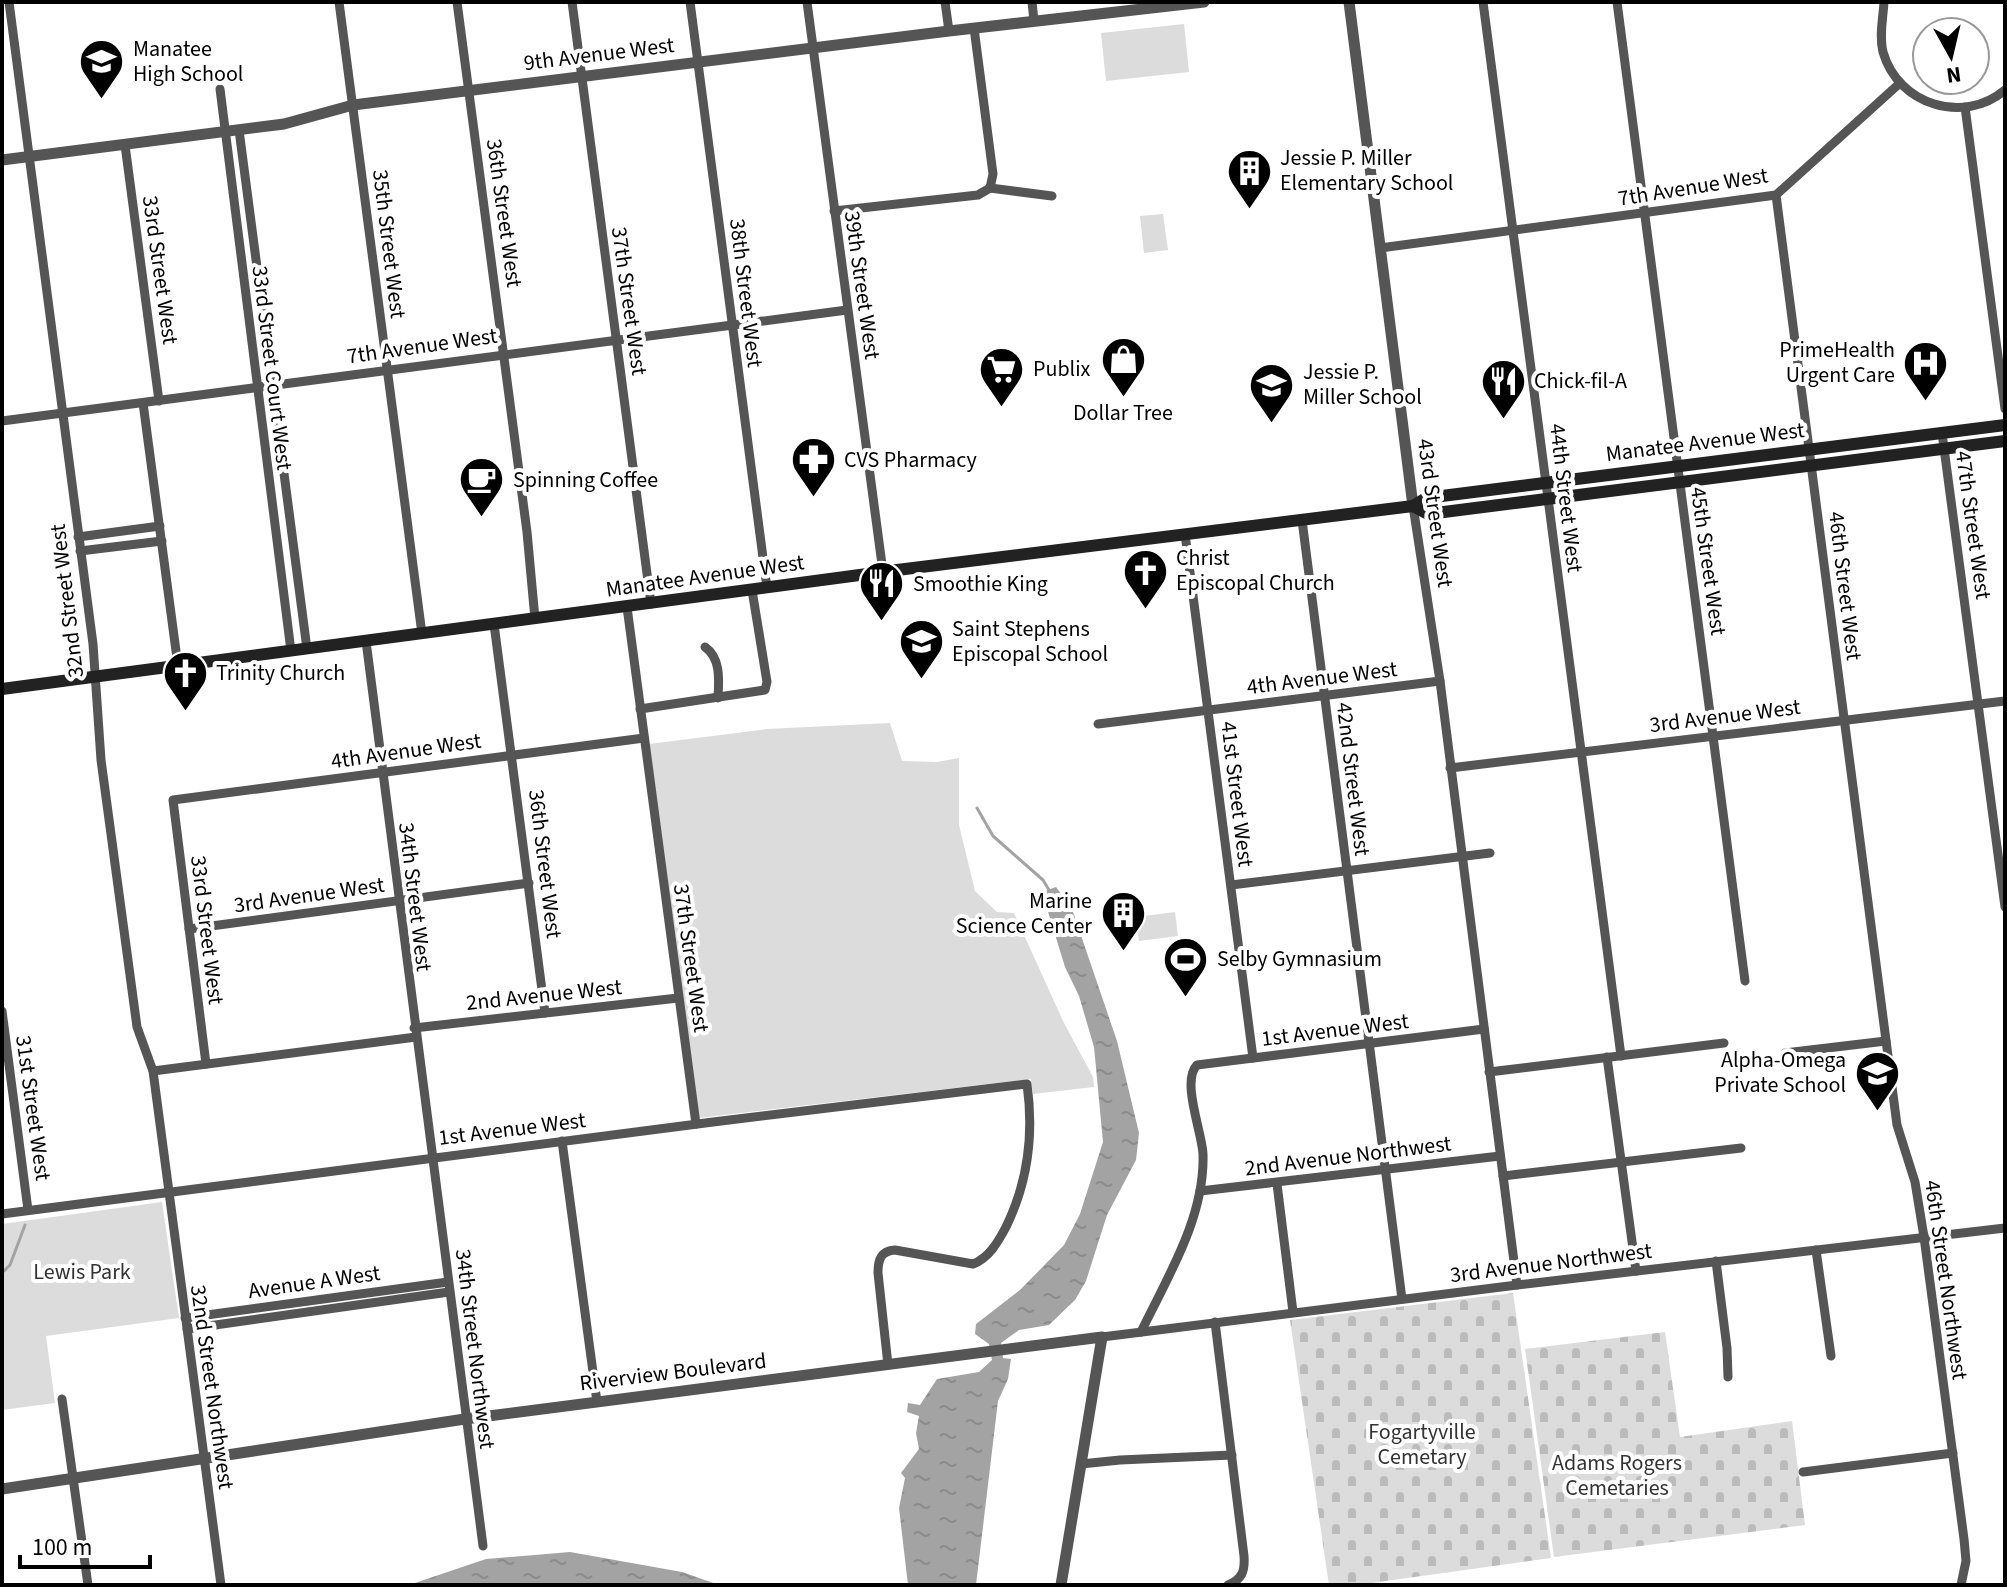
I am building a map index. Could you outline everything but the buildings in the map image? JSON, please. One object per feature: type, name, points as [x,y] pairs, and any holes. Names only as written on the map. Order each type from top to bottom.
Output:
[{"type":"main road","name":"Manatee Avenue West","points":[[2,689],[883,572],[1413,506],[1426,498],[2005,425]]},
{"type":"main road","name":"Manatee Avenue West","points":[[1413,506],[1428,514],[2005,441]]},
{"type":"street","name":"32nd Street West","points":[[9,2],[80,551],[101,760],[137,1027],[153,1071],[168,1193]]},
{"type":"street","name":"35th Street West","points":[[339,2],[422,634]]},
{"type":"street","name":"36th Street West","points":[[457,2],[534,585],[535,619]]},
{"type":"street","name":"37th Street West","points":[[572,2],[651,604]]},
{"type":"street","name":"38th Street West","points":[[690,2],[767,588]]},
{"type":"street","name":"39th Street West","points":[[807,2],[883,572]]},
{"type":"street","points":[[945,2],[949,31]]},
{"type":"street","points":[[1032,2],[1034,21]]},
{"type":"street","name":"9th Avenue West","points":[[2,160],[284,124],[353,105],[1034,21],[1128,6],[1204,2]]},
{"type":"street","name":"43rd Street West","points":[[1349,2],[1517,1285]]},
{"type":"street","name":"44th Street West","points":[[1483,2],[1621,1056]]},
{"type":"street","name":"45th Street West","points":[[1617,2],[1745,981]]},
{"type":"street","points":[[1884,2],[1881,26],[1883,50],[1900,83],[1920,99],[1932,104],[1965,107],[1989,101],[2005,90]]},
{"type":"street","points":[[974,28],[993,174],[990,188]]},
{"type":"street","name":"7th Avenue West","points":[[1380,248],[1776,195],[1900,83]]},
{"type":"street","name":"33rd Street Court West","points":[[220,89],[223,132],[291,651]]},
{"type":"street","points":[[1965,107],[2005,409]]},
{"type":"street","name":"33rd Street Court West","points":[[239,130],[307,649]]},
{"type":"street","name":"33rd Street West","points":[[125,145],[159,401]]},
{"type":"street","points":[[834,211],[978,195],[990,188],[1052,196]]},
{"type":"street","name":"46th Street West","points":[[1776,195],[1879,983]]},
{"type":"street","name":"7th Avenue West","points":[[2,421],[847,310]]},
{"type":"street","points":[[143,403],[178,666]]},
{"type":"street","name":"47th Street West","points":[[1942,433],[2005,907]]},
{"type":"street","name":"42nd Street West","points":[[1302,520],[1402,1299]]},
{"type":"street","points":[[78,537],[160,526]]},
{"type":"street","name":"41st Street West","points":[[1185,534],[1253,1058]]},
{"type":"street","points":[[80,551],[162,541]]},
{"type":"street","points":[[640,709],[762,693],[766,688],[752,590]]},
{"type":"street","name":"37th Street West","points":[[627,607],[696,1124]]},
{"type":"street","name":"36th Street West","points":[[494,624],[545,1013]]},
{"type":"street","name":"34th Street West","points":[[366,641],[431,1158]]},
{"type":"street","points":[[705,647],[716,660],[718,698]]},
{"type":"street","name":"4th Avenue West","points":[[1098,724],[1440,681]]},
{"type":"street","name":"3rd Avenue West","points":[[1450,768],[2005,701]]},
{"type":"street","name":"4th Avenue West","points":[[173,800],[644,738]]},
{"type":"street","name":"33rd Street West","points":[[173,800],[206,1064]]},
{"type":"street","points":[[1231,885],[1490,853]]},
{"type":"street","name":"3rd Avenue West","points":[[189,929],[529,883]]},
{"type":"street","name":"46th Street Northwest","points":[[1879,983],[1897,1125],[1915,1182],[1924,1237],[1966,1561],[1961,1585]]},
{"type":"street","name":"2nd Avenue West","points":[[153,1071],[545,1013],[678,998]]},
{"type":"street","name":"31st Street West","points":[[2,1011],[28,1210]]},
{"type":"street","name":"1st Avenue West","points":[[1200,1191],[1203,1151],[1191,1086],[1193,1068],[1203,1063],[1484,1029]]},
{"type":"street","points":[[1785,1053],[1886,1041]]},
{"type":"street","points":[[1489,1072],[1724,1043]]},
{"type":"street","points":[[1607,1057],[1636,1271]]},
{"type":"street","name":"1st Avenue West","points":[[2,1214],[1027,1084],[1031,1130],[1025,1173],[1015,1207],[993,1249],[973,1264],[895,1250],[884,1252],[879,1258],[888,1365]]},
{"type":"street","points":[[562,1141],[597,1402]]},
{"type":"street","points":[[1503,1176],[1741,1148]]},
{"type":"street","name":"2nd Avenue Northwest","points":[[1200,1191],[1500,1156]]},
{"type":"street","name":"34th Street Northwest","points":[[431,1158],[483,1546]]},
{"type":"street","points":[[1277,1184],[1293,1312]]},
{"type":"street","points":[[1141,1332],[1180,1251],[1200,1191]]},
{"type":"street","name":"32nd Street Northwest","points":[[168,1193],[221,1585]]},
{"type":"street","name":"3rd Avenue Northwest","points":[[1102,1337],[2005,1228]]},
{"type":"street","points":[[1816,1250],[1831,1356]]},
{"type":"street","points":[[1716,1261],[1728,1377]]},
{"type":"street","name":"Avenue A West","points":[[185,1318],[448,1287]]},
{"type":"street","name":"Avenue A West","points":[[187,1329],[448,1287]]},
{"type":"street","points":[[1215,1322],[1245,1567],[1241,1576],[1228,1585]]},
{"type":"street","points":[[1061,1585],[1102,1337]]},
{"type":"street","name":"Riverview Boulevard","points":[[2,1489],[465,1419],[1102,1337]]},
{"type":"street","points":[[62,1399],[88,1585]]},
{"type":"street","points":[[1803,1472],[1953,1453]]},
{"type":"street","points":[[1081,1464],[1232,1455]]},
{"type":"green space","points":[[1184,24],[1189,72],[1106,81],[1101,33]]},
{"type":"green space","points":[[1163,214],[1168,250],[1144,253],[1140,216]]},
{"type":"green space","points":[[890,723],[902,761],[937,762],[959,758],[959,825],[975,891],[997,912],[1014,913],[1064,1023],[1093,1077],[1094,1087],[1033,1094],[1031,1079],[699,1118],[649,744],[767,729]]},
{"type":"green space","points":[[1175,912],[1178,936],[1139,941],[1136,917]]},
{"type":"green space","name":"Lewis Park","points":[[162,1202],[179,1318],[46,1336],[55,1403],[2,1410],[2,1224]]},
{"type":"green space","name":"Fogartyville Cemetary","points":[[1513,1293],[1551,1558],[1357,1585],[1329,1585],[1290,1320]]},
{"type":"green space","name":"Adams Rogers Cemetaries","points":[[1665,1332],[1680,1437],[1792,1421],[1805,1525],[1554,1557],[1525,1349]]},
{"type":"water","points":[[1056,887],[1072,909],[1117,1041],[1139,1133],[1136,1160],[1107,1215],[1086,1281],[1075,1300],[1049,1325],[1019,1330],[1001,1343],[1003,1358],[1011,1359],[1008,1379],[998,1401],[976,1585],[908,1585],[899,1508],[905,1478],[901,1473],[919,1449],[916,1433],[919,1416],[907,1412],[908,1403],[920,1405],[937,1379],[979,1372],[992,1360],[989,1344],[975,1334],[976,1324],[1020,1290],[1064,1245],[1080,1214],[1103,1142],[1094,1047],[1042,892]]},
{"type":"water","points":[[570,1552],[682,1572],[719,1585],[409,1585],[486,1559]]},
{"type":"waterway","points":[[977,808],[993,836],[1043,880],[1049,890]]},
{"type":"waterway","points":[[2,1273],[10,1265],[25,1225]]},
{"type":"place","name":"Manatee High School","points":[[102,101]]},
{"type":"place","name":"Jessie P. Miller Elementary School","points":[[1249,210]]},
{"type":"place","name":"Dollar Tree","points":[[1123,399]]},
{"type":"place","name":"PrimeHealth Urgent Care","points":[[1926,402]]},
{"type":"place","name":"Publix","points":[[1002,408]]},
{"type":"place","name":"Chick-fil-A","points":[[1503,420]]},
{"type":"place","name":"Jessie P. Miller School","points":[[1272,424]]},
{"type":"place","name":"CVS Pharmacy","points":[[813,499]]},
{"type":"place","name":"Spinning Coffee","points":[[482,519]]},
{"type":"place","name":"Christ Episcopal Church","points":[[1145,610]]},
{"type":"place","name":"Smoothie King","points":[[882,623]]},
{"type":"place","name":"Saint Stephens Episcopal School","points":[[921,681]]},
{"type":"place","name":"Trinity Church","points":[[185,712]]},
{"type":"place","name":"Marine Science Center","points":[[1123,953]]},
{"type":"place","name":"Selby Gymnasium","points":[[1186,998]]},
{"type":"place","name":"Alpha-Omega Private School","points":[[1877,1112]]}]
